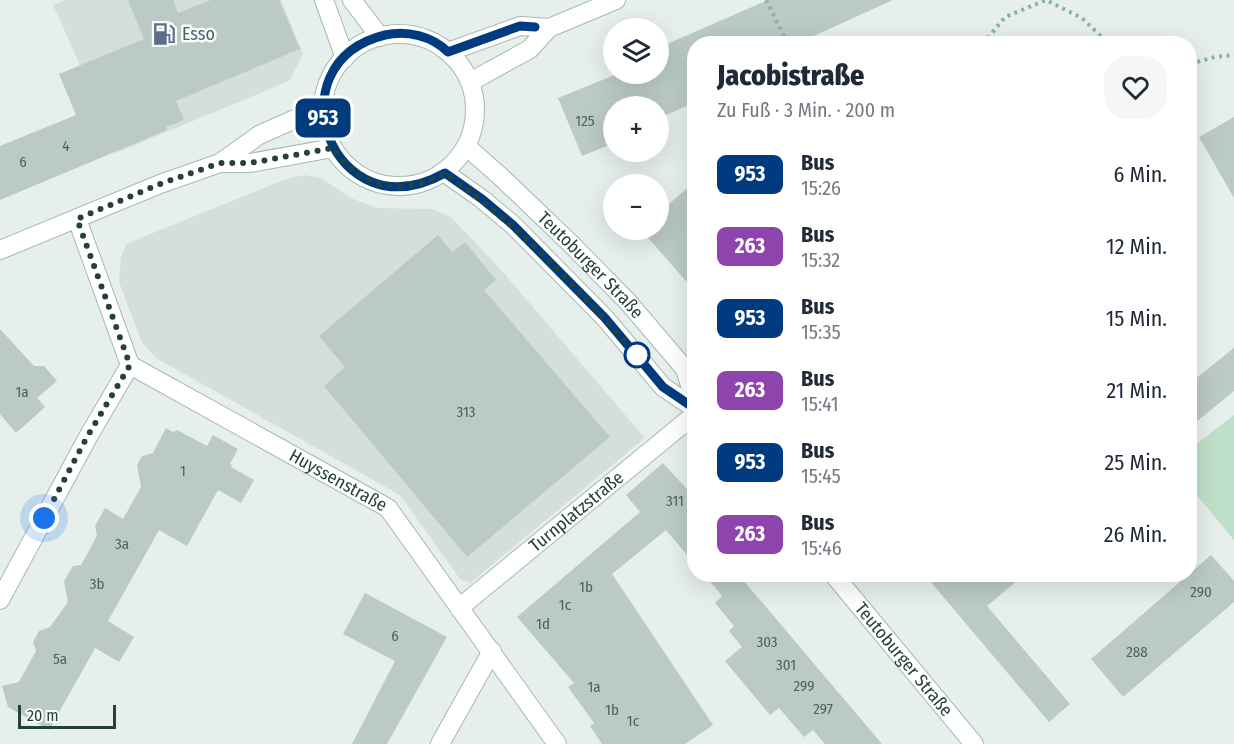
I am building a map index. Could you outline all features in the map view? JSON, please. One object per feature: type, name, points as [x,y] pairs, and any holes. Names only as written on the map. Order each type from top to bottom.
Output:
[{"type":"street","points":[[324,0],[345,58]]},
{"type":"street","points":[[352,0],[380,37]]},
{"type":"street","points":[[470,82],[530,49],[549,28],[616,0]]},
{"type":"street","points":[[448,52],[520,26],[549,28]]},
{"type":"street","points":[[396,34],[417,35],[442,45],[462,68],[470,82],[475,116],[474,130],[467,147],[445,173],[420,184],[391,187],[364,178],[350,169],[333,148],[322,107],[324,90],[334,71],[345,58],[359,46],[380,37],[396,34]]},
{"type":"street","points":[[0,250],[160,184],[220,163],[258,135],[322,107]]},
{"type":"street","name":"Teutoburger Straße","points":[[467,147],[599,271],[685,369],[687,375]]},
{"type":"street","points":[[220,163],[250,163],[333,148]]},
{"type":"street","name":"Teutoburger Straße","points":[[445,173],[482,199],[513,225],[605,318],[663,387],[687,403]]},
{"type":"street","points":[[0,600],[87,437],[130,365],[77,219]]},
{"type":"street","name":"Huyssenstraße","points":[[130,365],[388,508],[557,744]]},
{"type":"street","name":"Turnplatzstraße","points":[[459,608],[687,421]]},
{"type":"street","name":"Teutoburger Straße","points":[[840,582],[974,744]]},
{"type":"street","points":[[440,744],[492,651]]},
{"type":"path","points":[[766,0],[784,36]]},
{"type":"path","points":[[990,36],[1005,17],[1046,0],[1082,18],[1101,36]]},
{"type":"path","points":[[1197,62],[1234,55]]},
{"type":"shaded area","points":[[65,0],[281,0],[303,54],[289,81],[116,153],[53,5]]},
{"type":"shaded area","points":[[304,175],[321,178],[353,199],[377,208],[432,209],[451,217],[502,271],[645,438],[470,583],[460,579],[400,495],[156,358],[142,343],[119,282],[121,258],[126,244],[286,179]]},
{"type":"green space","points":[[1234,415],[1234,540],[1197,495],[1197,444]]},
{"type":"building","points":[[128,0],[173,0],[178,13],[211,0],[279,0],[300,49],[176,101],[184,120],[166,127],[167,130],[0,200],[0,146],[76,115],[59,74],[144,39]]},
{"type":"building","points":[[768,0],[893,0],[814,36],[687,36],[687,106],[669,114],[669,96],[603,96],[603,147],[582,156],[558,98],[603,80],[603,84],[669,84],[669,43]]},
{"type":"building","points":[[1234,117],[1234,198],[1199,137]]},
{"type":"building","points":[[687,188],[687,282],[650,240],[669,240],[669,204]]},
{"type":"building","points":[[438,235],[452,252],[465,242],[496,280],[484,290],[610,437],[467,557],[324,386],[345,367],[319,336]]},
{"type":"building","points":[[0,329],[34,366],[44,366],[57,381],[37,398],[45,407],[16,433],[0,414]]},
{"type":"building","points":[[1234,348],[1234,391],[1197,421],[1197,377]]},
{"type":"building","points":[[166,428],[173,432],[177,430],[207,446],[213,435],[238,449],[230,464],[231,467],[254,480],[241,503],[218,490],[187,546],[159,530],[108,621],[134,637],[119,662],[95,648],[49,730],[8,707],[2,686],[19,682],[36,651],[33,642],[39,631],[50,627],[68,602],[64,581],[73,566],[81,565],[89,551],[97,535],[95,526],[105,508],[123,519],[141,487],[137,465],[142,456],[153,453]]},
{"type":"building","points":[[663,463],[687,489],[687,555],[666,530],[612,574],[713,725],[685,744],[602,744],[590,726],[594,723],[568,687],[574,683],[517,617],[640,512],[626,495]]},
{"type":"building","points":[[1211,555],[1234,581],[1234,602],[1123,697],[1091,659],[1180,582],[1197,582],[1197,567]]},
{"type":"building","points":[[711,582],[745,582],[882,744],[825,744],[813,730],[804,737],[779,708],[770,715],[725,661],[742,647],[729,631],[734,626],[715,603],[722,596]]},
{"type":"building","points":[[931,582],[1016,582],[987,606],[1070,704],[1049,722]]},
{"type":"building","points":[[365,593],[447,637],[387,744],[352,744],[395,661],[343,634]]},
{"type":"bus line","name":"953","points":[[535,27],[520,26],[448,52],[442,45],[417,35],[396,34],[380,37],[359,46],[338,65],[324,90],[323,118],[333,148],[341,161],[350,169],[377,183],[391,187],[407,186],[420,184],[445,173],[482,199],[547,257],[605,318],[663,387],[687,403]]},
{"type":"place","name":"Esso","points":[[164,34]]},
{"type":"route","points":[[44,518],[87,437],[130,365],[77,219],[160,184],[220,163],[250,163],[333,148],[341,161],[350,169],[364,178],[391,187],[420,184],[445,173],[482,199],[547,257],[637,355]]}]
